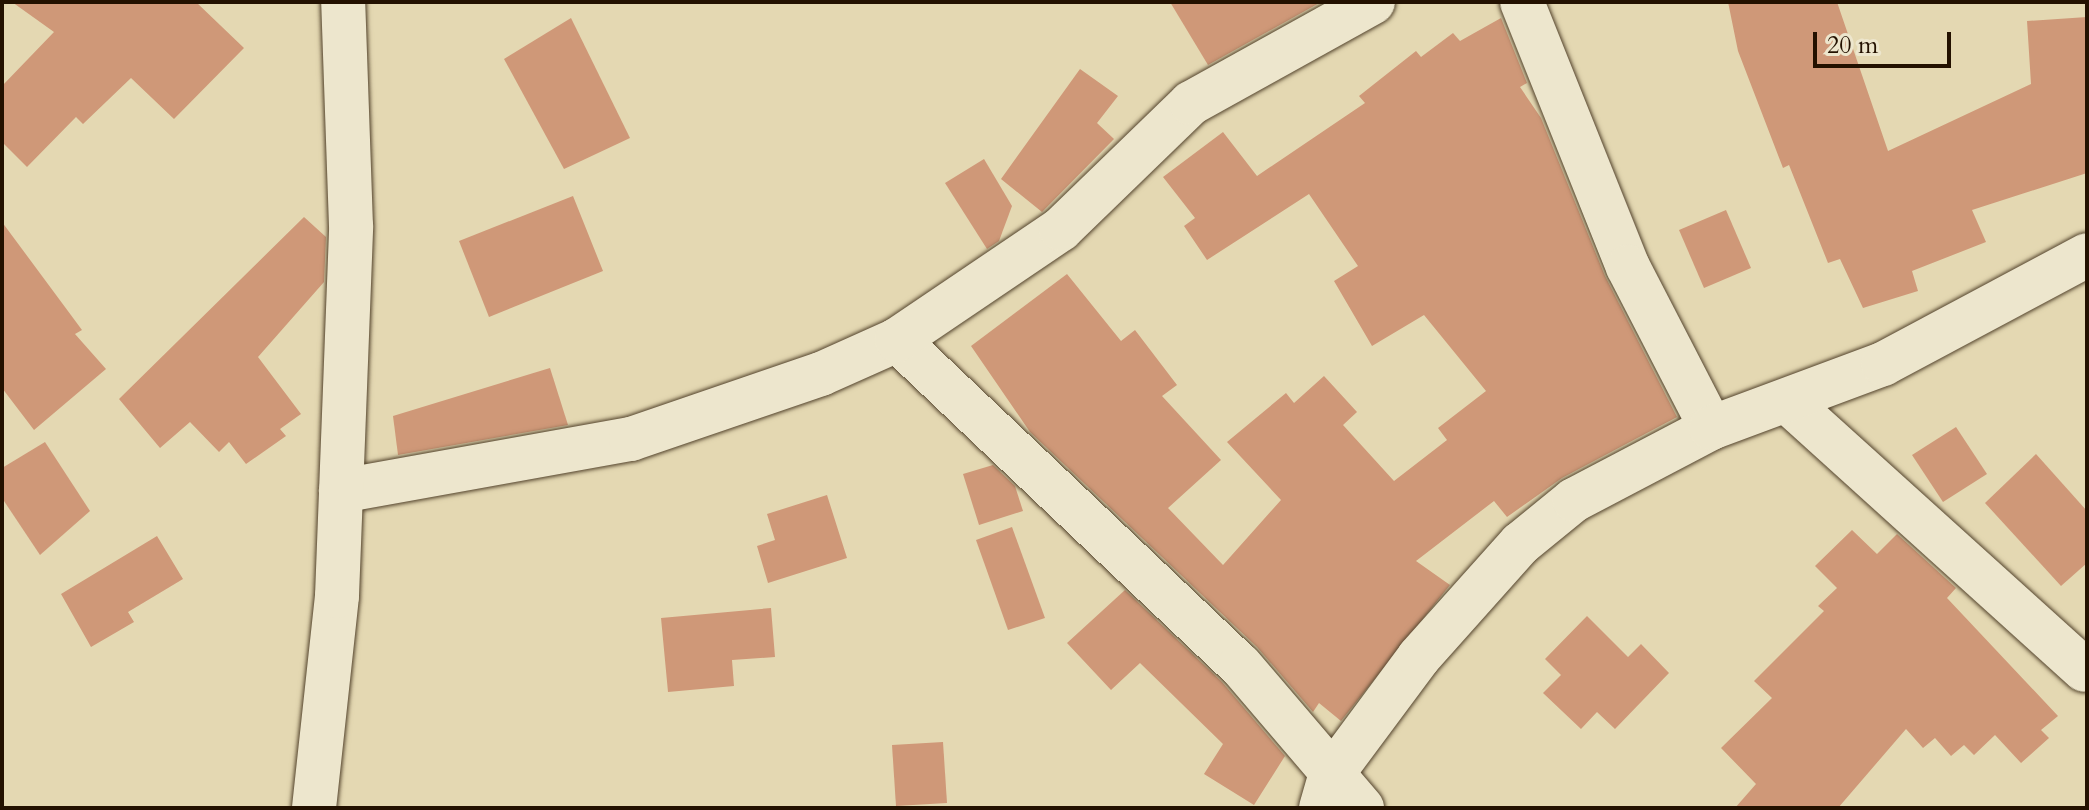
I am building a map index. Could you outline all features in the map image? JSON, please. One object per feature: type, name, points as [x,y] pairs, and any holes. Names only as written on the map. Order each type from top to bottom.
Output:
[{"type":"street","points":[[314,808],[337,596],[351,226],[343,2]]},
{"type":"street","points":[[341,491],[631,439],[821,374],[897,340],[1061,229],[1191,103],[1373,2]]},
{"type":"street","points":[[1522,2],[1628,267],[1711,428]]},
{"type":"street","points":[[1326,793],[1419,657],[1520,544],[1574,500],[1711,428],[1883,364],[2087,255]]},
{"type":"street","points":[[897,340],[1240,665],[1326,793],[1362,808]]},
{"type":"street","points":[[1787,401],[2085,670]]},
{"type":"building","points":[[12,2],[196,2],[244,48],[174,119],[131,78],[83,124],[76,117],[27,167],[2,142],[2,86],[54,32]]},
{"type":"building","points":[[1170,2],[1321,2],[1208,65]]},
{"type":"building","points":[[1728,2],[1837,2],[1888,151],[2031,84],[2027,21],[2087,17],[2087,173],[1972,210],[1986,242],[1912,271],[1918,291],[1863,308],[1840,259],[1828,263],[1789,165],[1783,168],[1738,51]]},
{"type":"building","points":[[571,18],[630,138],[564,169],[504,59]]},
{"type":"building","points":[[1501,18],[1527,83],[1520,87],[1541,118],[1605,276],[1677,417],[1562,478],[1507,517],[1494,501],[1416,561],[1450,585],[1341,721],[1319,703],[1313,712],[1257,647],[1030,432],[971,346],[1067,274],[1121,341],[1135,330],[1177,385],[1162,396],[1221,460],[1168,508],[1223,565],[1281,500],[1227,442],[1286,393],[1294,403],[1324,376],[1357,412],[1343,425],[1394,481],[1447,440],[1438,428],[1486,391],[1424,315],[1372,346],[1334,281],[1358,266],[1309,194],[1207,260],[1184,226],[1195,218],[1163,177],[1223,132],[1257,176],[1365,103],[1359,96],[1416,51],[1421,57],[1453,33],[1460,41]]},
{"type":"building","points":[[1080,69],[1118,96],[1097,123],[1114,139],[1042,212],[1001,179]]},
{"type":"building","points":[[984,159],[1012,206],[999,241],[987,249],[945,183]]},
{"type":"building","points":[[573,196],[603,271],[489,317],[459,241]]},
{"type":"building","points":[[1726,210],[1751,268],[1704,288],[1679,230]]},
{"type":"building","points":[[304,217],[326,237],[324,282],[258,357],[301,414],[280,429],[286,436],[246,464],[229,442],[219,452],[190,422],[160,448],[119,399]]},
{"type":"building","points":[[2,222],[82,330],[75,334],[106,369],[34,430],[2,388]]},
{"type":"building","points":[[550,368],[568,425],[398,455],[393,416]]},
{"type":"building","points":[[1956,427],[1987,474],[1943,502],[1912,455]]},
{"type":"building","points":[[45,442],[90,511],[40,555],[2,498],[2,468]]},
{"type":"building","points":[[2036,454],[2087,511],[2087,563],[2061,586],[1985,503]]},
{"type":"building","points":[[993,465],[1015,486],[1023,511],[979,525],[963,474]]},
{"type":"building","points":[[827,495],[847,558],[768,583],[757,546],[775,540],[767,514]]},
{"type":"building","points":[[1012,527],[1045,618],[1008,630],[976,540]]},
{"type":"building","points":[[1852,530],[1877,554],[1897,534],[1956,588],[1947,598],[2058,716],[2041,730],[2049,738],[2021,763],[1995,735],[1974,755],[1964,745],[1951,756],[1935,738],[1923,748],[1906,729],[1838,808],[1735,808],[1756,784],[1721,748],[1772,698],[1754,681],[1824,611],[1818,606],[1837,588],[1815,566]]},
{"type":"building","points":[[157,536],[183,579],[128,612],[134,622],[91,647],[61,594]]},
{"type":"building","points":[[1125,590],[1222,682],[1285,756],[1254,805],[1204,774],[1223,744],[1140,663],[1111,690],[1067,643]]},
{"type":"building","points":[[771,608],[775,657],[732,660],[734,686],[668,692],[661,618]]},
{"type":"building","points":[[1587,616],[1628,657],[1641,644],[1669,673],[1615,729],[1597,712],[1581,729],[1543,693],[1561,675],[1545,659]]},
{"type":"building","points":[[943,742],[947,803],[896,806],[892,745]]}]
